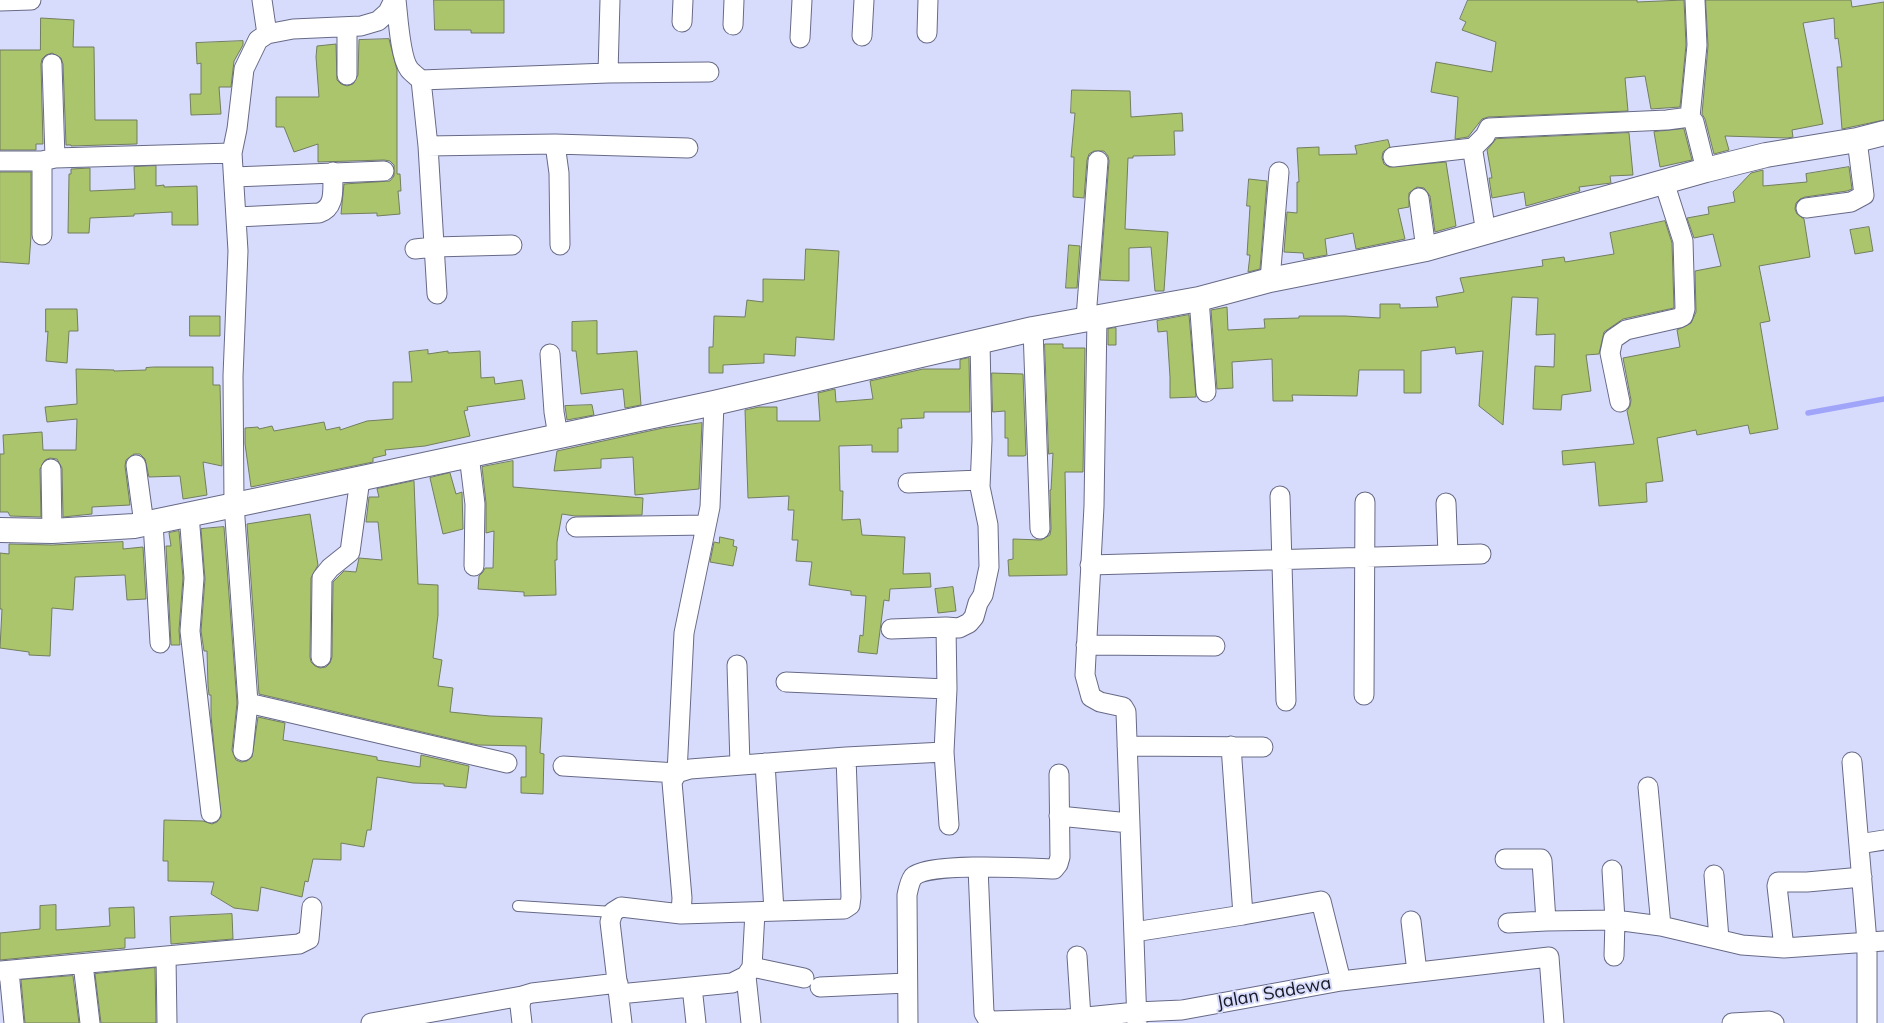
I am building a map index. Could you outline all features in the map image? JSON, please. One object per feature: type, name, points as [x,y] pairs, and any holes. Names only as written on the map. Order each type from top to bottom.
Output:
[{"type":"street","points":[[0,1],[31,0]]},
{"type":"street","points":[[262,0],[267,34]]},
{"type":"street","points":[[244,751],[248,703],[234,504],[233,394],[238,251],[232,153],[238,129],[244,69],[258,40],[267,34],[293,29],[360,26],[378,21],[388,12],[395,0]]},
{"type":"street","points":[[395,0],[406,60],[409,69],[421,80],[428,146],[437,294]]},
{"type":"street","points":[[608,73],[610,0]]},
{"type":"street","points":[[682,22],[683,0]]},
{"type":"street","points":[[733,25],[734,0]]},
{"type":"street","points":[[800,38],[802,0]]},
{"type":"street","points":[[862,36],[864,0]]},
{"type":"street","points":[[926,33],[928,0]]},
{"type":"street","points":[[1696,0],[1697,45],[1690,117],[1694,122],[1706,170]]},
{"type":"street","points":[[347,27],[347,75]]},
{"type":"street","points":[[42,235],[49,159],[52,64]]},
{"type":"street","points":[[421,80],[608,73],[709,72]]},
{"type":"street","points":[[1393,157],[1473,148],[1485,136],[1489,128],[1667,120],[1690,117]]},
{"type":"street","points":[[0,530],[52,531],[134,526],[360,479],[714,403],[1033,329],[1199,299],[1270,280],[1426,249],[1706,170],[1884,133]]},
{"type":"street","points":[[1806,208],[1851,202],[1864,195],[1857,140]]},
{"type":"street","points":[[428,146],[555,144],[688,148]]},
{"type":"street","points":[[555,144],[559,173],[560,245]]},
{"type":"street","points":[[1473,148],[1486,233]]},
{"type":"street","points":[[0,161],[232,153]]},
{"type":"street","points":[[1098,162],[1091,318],[1094,506],[1085,674],[1087,688],[1091,697],[1100,702],[1124,708],[1127,718],[1136,1017]]},
{"type":"street","points":[[234,177],[384,171]]},
{"type":"street","points":[[237,217],[319,213],[324,211],[329,208],[332,202],[333,172]]},
{"type":"street","points":[[1270,280],[1278,172]]},
{"type":"street","points":[[1620,402],[1610,353],[1613,339],[1626,330],[1679,318],[1683,316],[1685,309],[1683,241],[1664,182]]},
{"type":"street","points":[[1419,198],[1426,249]]},
{"type":"street","points":[[415,249],[512,245]]},
{"type":"street","points":[[1199,299],[1206,392]]},
{"type":"street","points":[[1033,329],[1040,529]]},
{"type":"street","points":[[890,629],[959,628],[969,624],[983,595],[990,567],[988,525],[980,487],[982,440],[980,342]]},
{"type":"street","points":[[550,354],[554,412],[558,436]]},
{"type":"street","points":[[681,914],[682,898],[672,782],[677,774],[684,633],[712,492],[714,403]]},
{"type":"street","points":[[469,455],[476,504],[474,566]]},
{"type":"street","points":[[136,465],[148,523],[160,643]]},
{"type":"street","points":[[51,469],[52,531]]},
{"type":"street","points":[[321,657],[322,578],[330,568],[350,552],[360,479]]},
{"type":"street","points":[[908,483],[980,480]]},
{"type":"street","points":[[1280,496],[1286,701]]},
{"type":"street","points":[[1364,695],[1365,502]]},
{"type":"street","points":[[1446,503],[1448,554]]},
{"type":"street","points":[[189,514],[194,578],[190,631],[211,813]]},
{"type":"street","points":[[576,527],[706,524]]},
{"type":"street","points":[[1090,564],[1482,554]]},
{"type":"street","points":[[946,627],[947,689],[944,752],[949,825]]},
{"type":"street","points":[[1086,645],[1215,646]]},
{"type":"street","points":[[737,665],[740,766]]},
{"type":"street","points":[[786,682],[947,689]]},
{"type":"street","points":[[248,703],[507,762]]},
{"type":"street","points":[[1127,746],[1263,747]]},
{"type":"street","points":[[1134,932],[1244,915],[1231,746]]},
{"type":"street","points":[[563,766],[677,774],[690,769],[846,757],[944,752]]},
{"type":"street","points":[[622,1023],[610,922],[613,912],[621,907],[681,914],[844,909],[850,905],[846,757]]},
{"type":"street","points":[[1852,762],[1862,877],[1875,941],[1873,1014]]},
{"type":"street","points":[[766,763],[774,912]]},
{"type":"street","points":[[908,1023],[906,895],[913,877],[925,870],[978,867],[1054,869],[1060,857],[1059,774]]},
{"type":"street","points":[[1648,787],[1661,926]]},
{"type":"street","points":[[1059,816],[1129,823]]},
{"type":"street","points":[[1859,844],[1884,840]]},
{"type":"street","points":[[1505,859],[1541,859],[1546,921]]},
{"type":"street","name":"Jalan Sadewa","points":[[978,867],[984,1013],[986,1018],[991,1021],[1080,1017],[1136,1017],[1342,980],[1321,901],[1244,915]]},
{"type":"street","points":[[1612,870],[1614,956]]},
{"type":"street","points":[[1714,875],[1719,939]]},
{"type":"street","points":[[1784,948],[1776,886],[1778,882],[1807,882],[1862,877]]},
{"type":"street","points":[[14,1023],[5,971],[299,944],[309,938],[312,907]]},
{"type":"street","points":[[751,1023],[749,971],[755,912]]},
{"type":"street","points":[[1508,924],[1546,921],[1614,920],[1661,926],[1742,946],[1784,948],[1875,941]]},
{"type":"street","points":[[1411,921],[1417,972]]},
{"type":"street","points":[[1077,956],[1080,1017]]},
{"type":"street","points":[[166,957],[167,1023]]},
{"type":"street","points":[[1342,980],[1549,957],[1554,1023]]},
{"type":"street","points":[[83,964],[90,1023]]},
{"type":"street","points":[[371,1023],[426,1018],[532,993],[618,988],[692,987],[732,983],[749,971],[804,978]]},
{"type":"street","points":[[820,987],[907,983]]},
{"type":"street","points":[[692,987],[696,1023]]},
{"type":"street","points":[[522,996],[520,1006],[522,1023]]},
{"type":"street","points":[[1732,1023],[1769,1021],[1774,1023]]},
{"type":"lane","points":[[518,906],[613,912]]},
{"type":"building","points":[[434,0],[504,0],[504,33],[471,33],[471,30],[435,30]]},
{"type":"building","points":[[1468,0],[1637,0],[1637,2],[1684,0],[1686,45],[1680,107],[1651,109],[1645,76],[1625,78],[1628,111],[1488,117],[1482,119],[1468,137],[1455,139],[1458,97],[1431,92],[1436,62],[1492,72],[1496,42],[1462,30],[1466,22],[1460,19]]},
{"type":"building","points":[[1706,0],[1851,0],[1852,7],[1884,2],[1884,120],[1842,129],[1837,67],[1842,67],[1838,38],[1835,39],[1834,18],[1803,23],[1823,124],[1792,130],[1793,137],[1787,138],[1725,136],[1729,150],[1714,154],[1702,114],[1708,46]]},
{"type":"building","points":[[41,18],[74,20],[73,47],[94,47],[95,120],[137,120],[137,144],[66,145],[63,64],[61,58],[52,53],[42,59],[41,64],[43,144],[36,144],[36,150],[0,150],[0,50],[40,50]]},
{"type":"building","points":[[389,39],[397,70],[397,174],[400,174],[401,191],[398,191],[400,214],[377,216],[377,213],[341,214],[344,184],[390,181],[394,176],[394,165],[390,161],[384,160],[318,162],[318,144],[294,152],[284,127],[276,127],[276,97],[319,97],[317,46],[336,44],[337,80],[347,86],[353,84],[358,75],[359,40]]},
{"type":"building","points":[[243,41],[243,45],[234,61],[231,87],[219,87],[221,114],[191,115],[190,94],[201,94],[201,63],[197,64],[196,43]]},
{"type":"building","points":[[1072,90],[1130,91],[1131,117],[1182,113],[1183,131],[1174,131],[1175,155],[1133,156],[1133,158],[1128,158],[1125,229],[1168,232],[1164,291],[1155,291],[1151,247],[1129,248],[1129,281],[1100,280],[1109,161],[1104,151],[1094,151],[1089,154],[1084,198],[1073,197],[1074,157],[1071,157],[1075,113],[1071,113]]},
{"type":"building","points":[[1684,129],[1692,160],[1660,167],[1654,132]]},
{"type":"building","points":[[1629,133],[1633,175],[1610,176],[1611,183],[1579,187],[1580,191],[1526,206],[1524,192],[1492,198],[1489,178],[1492,178],[1487,150],[1496,139]]},
{"type":"building","points":[[1388,140],[1390,147],[1383,152],[1382,158],[1384,164],[1389,167],[1446,162],[1456,226],[1435,232],[1430,196],[1424,188],[1417,187],[1409,193],[1409,207],[1398,209],[1405,239],[1356,249],[1353,233],[1325,239],[1327,255],[1304,259],[1303,253],[1284,252],[1287,212],[1297,213],[1297,182],[1299,182],[1297,148],[1319,147],[1319,155],[1357,154],[1355,146]]},
{"type":"building","points":[[156,166],[156,186],[197,186],[198,225],[172,225],[172,212],[134,214],[134,216],[90,218],[89,233],[68,233],[69,174],[71,174],[71,169],[90,168],[90,191],[135,189],[134,167]]},
{"type":"building","points":[[1849,167],[1852,189],[1805,197],[1796,203],[1795,209],[1797,214],[1804,219],[1810,257],[1759,266],[1770,321],[1760,323],[1778,429],[1750,434],[1748,425],[1697,435],[1696,430],[1657,438],[1663,481],[1646,483],[1647,502],[1599,506],[1595,462],[1563,465],[1562,451],[1634,444],[1627,411],[1631,400],[1623,358],[1680,347],[1677,330],[1691,323],[1696,312],[1695,271],[1721,266],[1713,234],[1694,238],[1687,218],[1709,214],[1708,207],[1735,202],[1733,192],[1751,173],[1763,170],[1763,186],[1807,182],[1806,174]]},
{"type":"building","points":[[0,172],[31,172],[29,264],[0,262]]},
{"type":"building","points":[[1249,179],[1267,181],[1260,269],[1248,272],[1250,255],[1247,255],[1250,206],[1247,206]]},
{"type":"building","points":[[1665,221],[1672,243],[1674,308],[1623,319],[1604,332],[1599,354],[1586,355],[1591,391],[1562,395],[1561,410],[1533,409],[1535,366],[1554,367],[1555,334],[1536,335],[1538,298],[1512,297],[1503,425],[1479,406],[1483,351],[1456,354],[1455,347],[1421,351],[1421,393],[1404,393],[1404,370],[1359,370],[1357,396],[1292,395],[1293,401],[1273,401],[1272,359],[1232,362],[1233,388],[1217,389],[1211,310],[1227,307],[1228,330],[1265,328],[1264,319],[1299,318],[1299,316],[1380,318],[1380,304],[1400,304],[1400,308],[1438,307],[1436,297],[1464,292],[1460,278],[1543,266],[1542,260],[1564,257],[1565,262],[1614,254],[1610,233]]},
{"type":"building","points":[[1869,227],[1873,251],[1855,254],[1850,230]]},
{"type":"building","points":[[1069,245],[1080,246],[1077,288],[1066,288]]},
{"type":"building","points":[[806,249],[839,251],[834,340],[796,337],[795,356],[764,354],[764,363],[723,365],[723,373],[709,373],[709,347],[713,347],[714,316],[745,317],[747,300],[763,302],[763,279],[804,280]]},
{"type":"building","points":[[46,309],[77,309],[78,331],[69,331],[67,363],[46,361],[48,331],[46,332]]},
{"type":"building","points":[[1189,315],[1196,397],[1170,398],[1167,331],[1158,332],[1157,321]]},
{"type":"building","points":[[190,316],[220,316],[220,336],[190,336]]},
{"type":"building","points":[[597,321],[597,354],[637,351],[641,405],[625,408],[623,389],[581,394],[576,351],[572,351],[572,322]]},
{"type":"building","points":[[1116,328],[1116,345],[1108,345],[1108,329]]},
{"type":"building","points":[[1045,344],[1063,344],[1063,348],[1085,348],[1083,472],[1065,472],[1067,575],[1009,576],[1008,560],[1013,559],[1013,539],[1041,540],[1050,535],[1051,529],[1050,490],[1053,453],[1049,454]]},
{"type":"building","points":[[428,350],[428,354],[448,351],[448,353],[480,351],[481,378],[494,377],[495,384],[522,380],[525,399],[467,407],[468,410],[464,411],[470,436],[425,446],[385,450],[386,455],[373,458],[373,462],[251,487],[245,444],[245,428],[258,427],[259,429],[272,426],[274,431],[324,422],[326,430],[340,427],[340,430],[367,421],[393,419],[393,382],[412,382],[409,352]]},
{"type":"building","points":[[969,358],[970,412],[924,412],[924,418],[901,419],[902,428],[898,428],[898,452],[872,452],[872,445],[839,446],[840,491],[843,491],[842,520],[860,519],[862,535],[905,537],[903,574],[930,573],[931,587],[890,589],[889,601],[884,600],[877,654],[858,652],[860,635],[863,636],[866,596],[851,595],[851,591],[809,585],[812,562],[796,561],[798,540],[792,540],[794,510],[788,510],[789,496],[748,498],[745,410],[759,407],[777,407],[777,421],[820,421],[818,393],[835,389],[836,402],[873,399],[870,381],[923,369],[960,369],[960,360]]},
{"type":"building","points":[[213,367],[213,385],[220,385],[222,466],[203,462],[207,495],[183,499],[180,476],[149,477],[145,459],[140,454],[134,454],[126,460],[125,466],[130,505],[92,507],[92,514],[63,517],[62,468],[57,459],[50,458],[45,460],[40,469],[41,517],[10,516],[8,512],[0,512],[0,454],[4,454],[3,435],[42,432],[43,450],[76,450],[77,419],[47,422],[45,407],[77,404],[76,369],[114,371],[146,370],[146,368]]},
{"type":"building","points":[[992,373],[1023,374],[1026,455],[1024,456],[1008,456],[1008,438],[1005,438],[1005,411],[993,412]]},
{"type":"building","points":[[592,405],[594,415],[567,420],[565,406]]},
{"type":"building","points":[[702,423],[699,489],[635,495],[633,457],[601,459],[601,468],[554,471],[557,451],[663,428]]},
{"type":"building","points":[[513,461],[513,487],[643,498],[642,515],[575,516],[562,514],[557,542],[557,560],[555,560],[556,595],[524,596],[524,592],[478,589],[479,576],[485,568],[493,568],[494,531],[486,533],[486,503],[482,467]]},
{"type":"building","points":[[450,473],[456,494],[462,492],[463,529],[443,534],[430,478]]},
{"type":"building","points":[[414,481],[418,584],[438,585],[438,615],[433,658],[442,660],[438,686],[453,688],[450,712],[542,718],[540,753],[544,754],[543,794],[521,793],[521,777],[526,777],[526,746],[478,745],[259,694],[247,524],[310,514],[318,565],[311,578],[310,657],[311,662],[315,666],[320,668],[326,667],[332,657],[333,582],[344,571],[356,572],[359,558],[382,560],[378,522],[366,522],[369,497],[379,497],[377,489]]},
{"type":"building","points":[[224,527],[237,703],[232,750],[236,760],[241,762],[247,761],[252,757],[258,717],[285,723],[283,740],[420,767],[421,755],[469,766],[466,788],[444,786],[444,784],[413,783],[377,777],[371,830],[367,830],[364,847],[341,843],[341,860],[313,859],[308,882],[305,881],[302,897],[261,887],[258,911],[234,908],[211,894],[214,882],[168,881],[168,861],[163,861],[164,820],[203,821],[212,824],[221,817],[211,716],[211,695],[209,695],[208,686],[207,651],[204,651],[201,631],[205,579],[201,529]]},
{"type":"building","points":[[179,531],[183,578],[179,630],[180,645],[171,645],[166,546],[171,546],[169,533]]},
{"type":"building","points":[[720,537],[734,540],[733,546],[737,547],[733,566],[710,562],[714,542],[719,543]]},
{"type":"building","points":[[123,542],[123,549],[143,547],[146,599],[127,600],[125,575],[75,577],[73,610],[52,608],[50,656],[29,655],[29,652],[0,648],[2,609],[0,609],[0,553],[9,554],[9,544],[52,545]]},
{"type":"building","points":[[953,587],[956,611],[938,613],[935,589]]},
{"type":"building","points":[[56,905],[56,930],[110,926],[109,908],[134,907],[135,938],[125,938],[125,948],[0,960],[0,933],[40,929],[40,906]]},
{"type":"building","points":[[232,914],[233,939],[171,944],[170,917]]},
{"type":"building","points":[[155,968],[156,1023],[101,1023],[95,974]]},
{"type":"building","points":[[73,976],[79,1023],[25,1023],[21,980]]},
{"type":"waterway","points":[[1808,413],[1884,399]]}]
